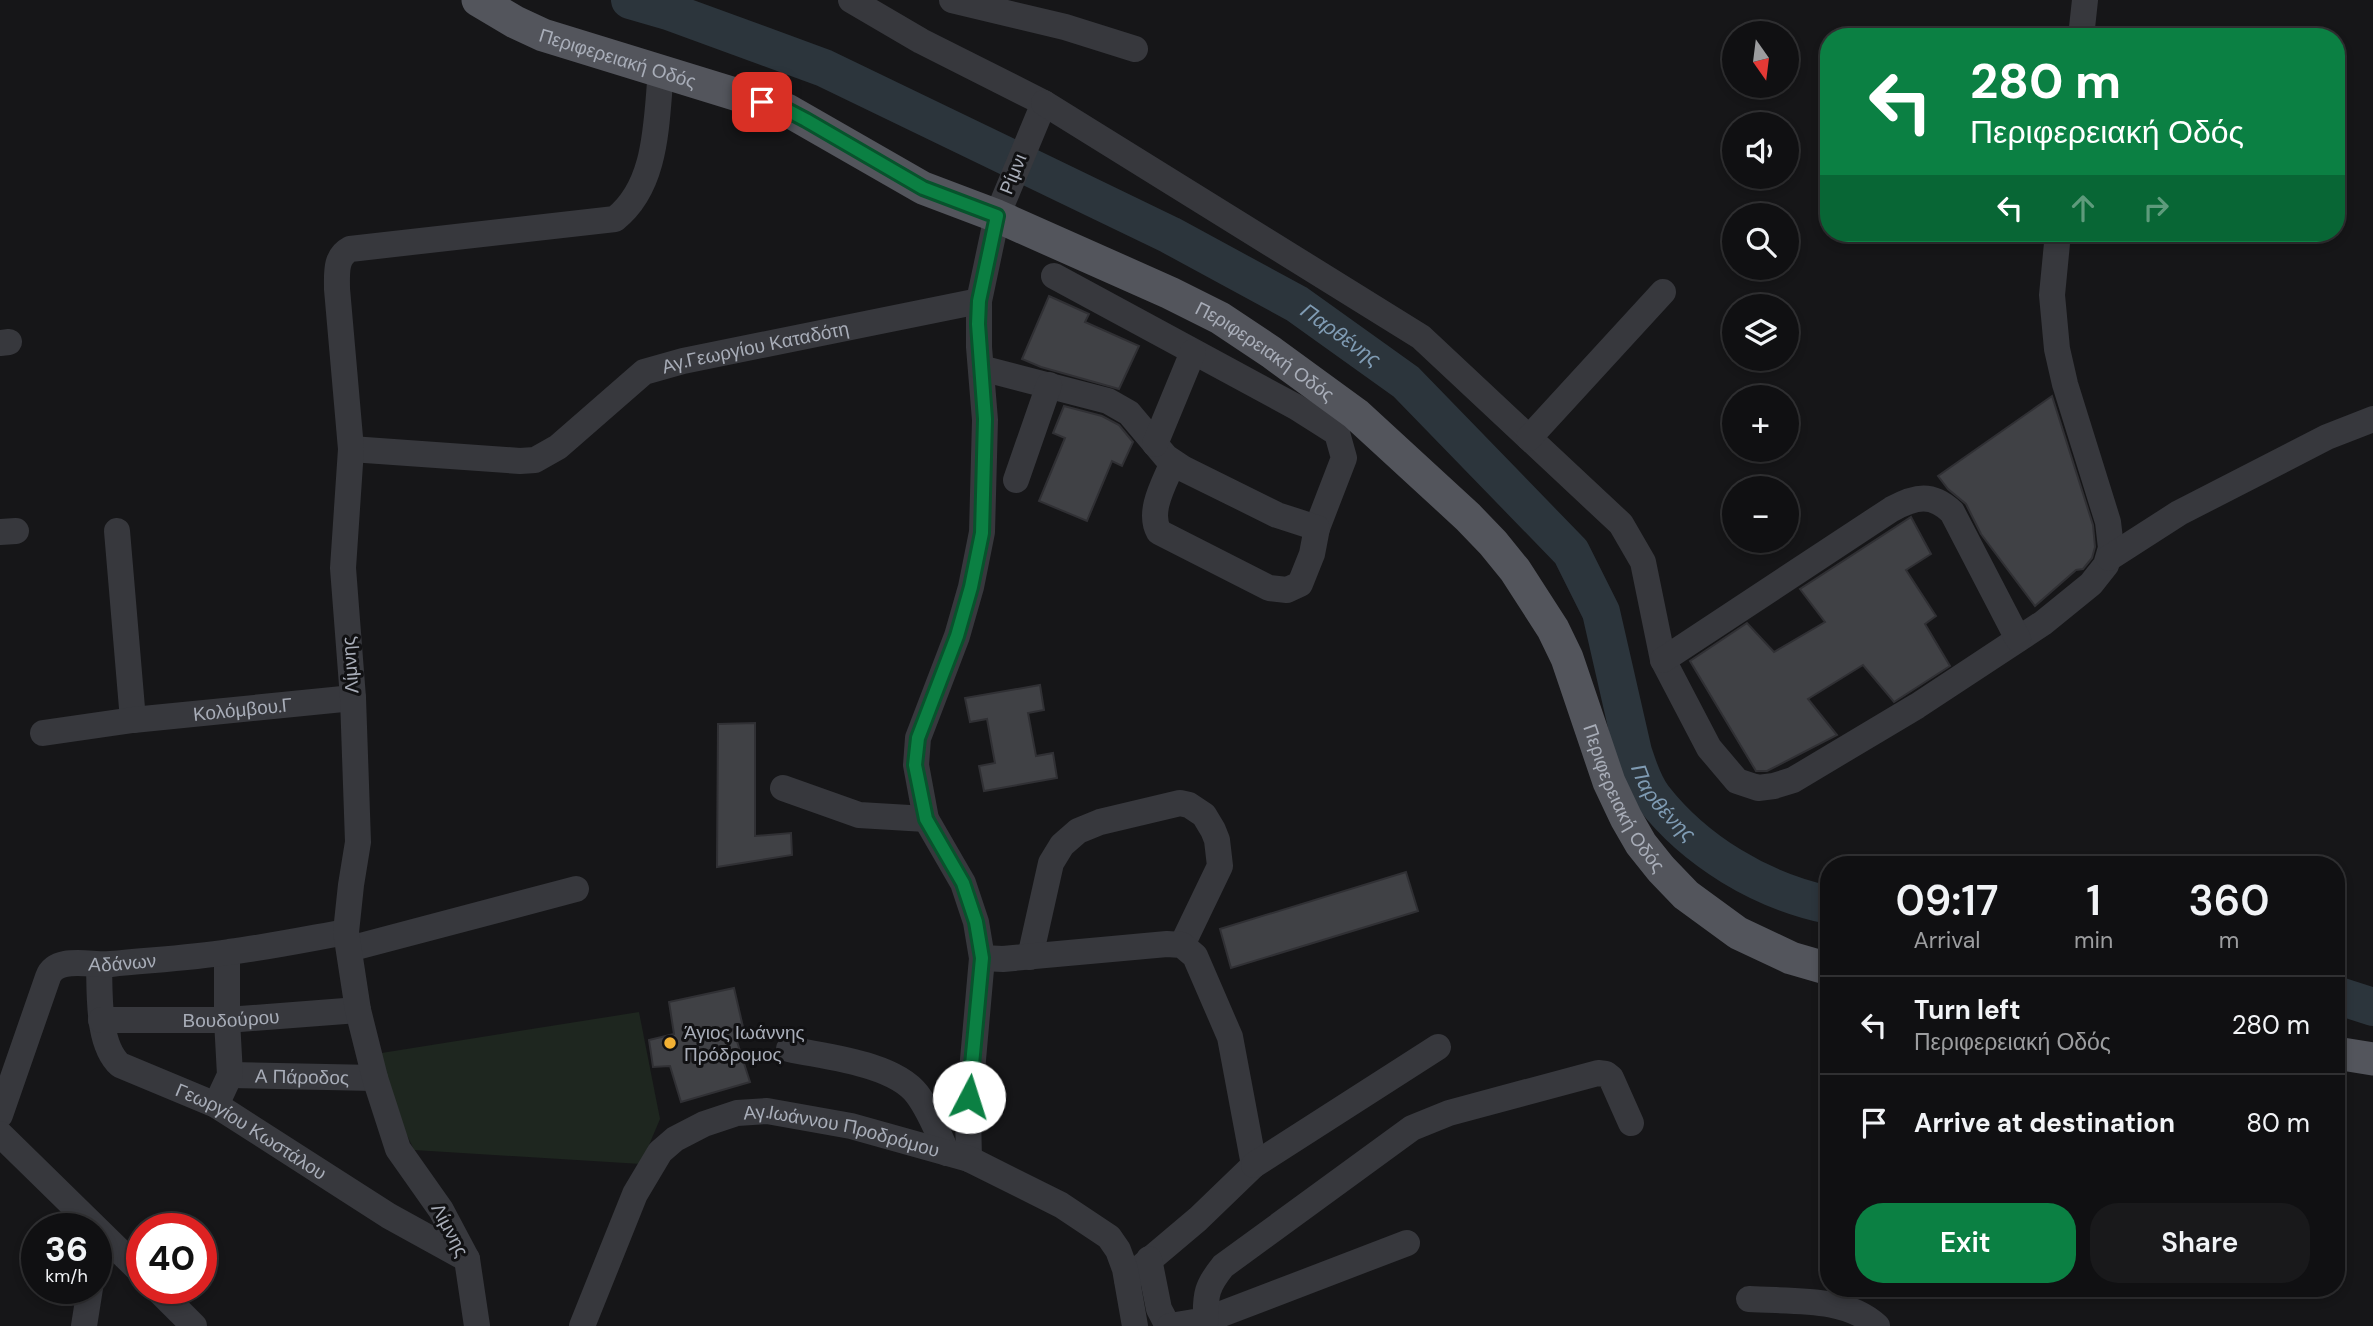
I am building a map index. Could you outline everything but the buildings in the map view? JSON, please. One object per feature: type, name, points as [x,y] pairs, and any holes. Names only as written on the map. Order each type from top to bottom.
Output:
[{"type":"main road","name":"Περιφερειακή Οδός","points":[[478,0],[543,35],[787,110],[923,188],[1002,201],[1220,318],[1282,360],[1366,424],[1493,543],[1533,596],[1553,628],[1567,658],[1609,782],[1641,844],[1661,869],[1686,895],[1738,933],[1791,958],[1820,966]]},
{"type":"main road","points":[[2345,1054],[2373,1059]]},
{"type":"street","points":[[851,0],[882,8],[921,41],[1045,103],[1421,337],[1621,524],[1643,562],[1663,660],[1709,748],[1737,781],[1758,788],[1793,779],[1840,753],[2043,622],[2101,573],[2109,558],[2110,536],[2106,514],[2075,417],[2057,349],[2052,295],[2057,242]]},
{"type":"street","points":[[952,0],[1065,27],[1135,49]]},
{"type":"street","points":[[2082,28],[2085,0]]},
{"type":"street","name":"Λίμνης","points":[[477,1326],[467,1259],[441,1210],[398,1149],[374,1078],[358,1010],[347,941],[351,885],[358,842],[353,698],[343,568],[351,449],[337,264],[343,253],[350,249],[615,219],[637,197],[653,150],[661,71]]},
{"type":"street","name":"Ρίμνι","points":[[958,1156],[968,1116],[982,958],[971,902],[926,819],[915,765],[918,738],[957,636],[982,533],[985,419],[978,324],[979,301],[1002,201],[1045,103]]},
{"type":"street","points":[[1054,276],[1296,407],[1337,433],[1344,458],[1317,528],[1312,554],[1300,584],[1287,590],[1269,588],[1159,532],[1154,524],[1164,453],[1193,352]]},
{"type":"street","points":[[1529,438],[1663,292]]},
{"type":"street","name":"Αγ.Γεωργίου Καταδότη","points":[[351,449],[536,460],[558,447],[644,372],[683,361],[979,301]]},
{"type":"street","points":[[981,368],[1108,401],[1129,413],[1164,453],[1277,515],[1317,528]]},
{"type":"street","points":[[1016,480],[1049,386]]},
{"type":"street","points":[[2109,558],[2179,513],[2327,437],[2373,419]]},
{"type":"street","points":[[1663,660],[1892,509],[1920,498],[1937,500],[1952,512],[2018,639]]},
{"type":"street","points":[[117,531],[133,720]]},
{"type":"street","name":"Κολόμβου.Γ","points":[[43,733],[133,720],[353,698]]},
{"type":"street","points":[[783,788],[859,815],[926,819]]},
{"type":"street","points":[[1030,957],[1051,863],[1062,845],[1079,831],[1100,822],[1180,803],[1189,805],[1204,815],[1217,841],[1220,866],[1182,945]]},
{"type":"street","name":"Αδάνων","points":[[0,1115],[51,969],[65,963],[99,965],[347,941],[576,889]]},
{"type":"street","points":[[982,958],[1003,959],[1167,944],[1182,945],[1195,957],[1230,1037],[1254,1164]]},
{"type":"street","points":[[216,1105],[230,1074],[227,953]]},
{"type":"street","name":"Γεωργίου Κωστάλου","points":[[99,965],[101,1020],[114,1059],[120,1065],[216,1105],[389,1216],[467,1259]]},
{"type":"street","name":"Βουδούρου","points":[[101,1020],[227,1020],[358,1010]]},
{"type":"street","points":[[1127,1279],[1198,1219],[1254,1164],[1438,1047]]},
{"type":"street","points":[[789,1049],[873,1068],[902,1081],[916,1093],[958,1156]]},
{"type":"street","points":[[1206,1320],[1205,1298],[1209,1283],[1223,1266],[1412,1128],[1449,1113],[1598,1073],[1611,1078],[1631,1123]]},
{"type":"street","name":"Α Πάροδος","points":[[230,1074],[374,1078]]},
{"type":"street","name":"Αγ.Ιωάννου Προδρόμου","points":[[582,1326],[635,1194],[649,1166],[660,1152],[675,1139],[704,1124],[737,1113],[767,1111],[851,1126],[958,1156],[1061,1205],[1109,1237],[1118,1250],[1127,1279],[1135,1326]]},
{"type":"street","points":[[0,1134],[73,1213]]},
{"type":"street","points":[[1149,1259],[1159,1309],[1169,1326],[1206,1320],[1407,1243]]},
{"type":"street","points":[[1749,1299],[1834,1304],[1866,1316],[1877,1326]]},
{"type":"street","points":[[84,1326],[87,1304]]},
{"type":"street","points":[[172,1304],[194,1326]]},
{"type":"shaded area","points":[[639,1012],[660,1119],[641,1164],[414,1150],[369,1055]]},
{"type":"waterway","name":"Παρθένης","points":[[630,0],[668,11],[824,68],[1170,235],[1297,304],[1406,382],[1571,552],[1601,612],[1633,752],[1653,797],[1689,835],[1731,866],[1779,890],[1820,903]]},
{"type":"waterway","name":"Παρθένης","points":[[2345,998],[2373,1007]]},
{"type":"place","name":"Άγιος Ιωάννης Πρόδρομος","points":[[670,1043]]},
{"type":"route","points":[[762,102],[806,120],[923,188],[997,216],[979,301],[979,347],[985,419],[982,533],[957,636],[918,738],[915,765],[926,819],[971,902],[982,958],[969,1097]]}]
